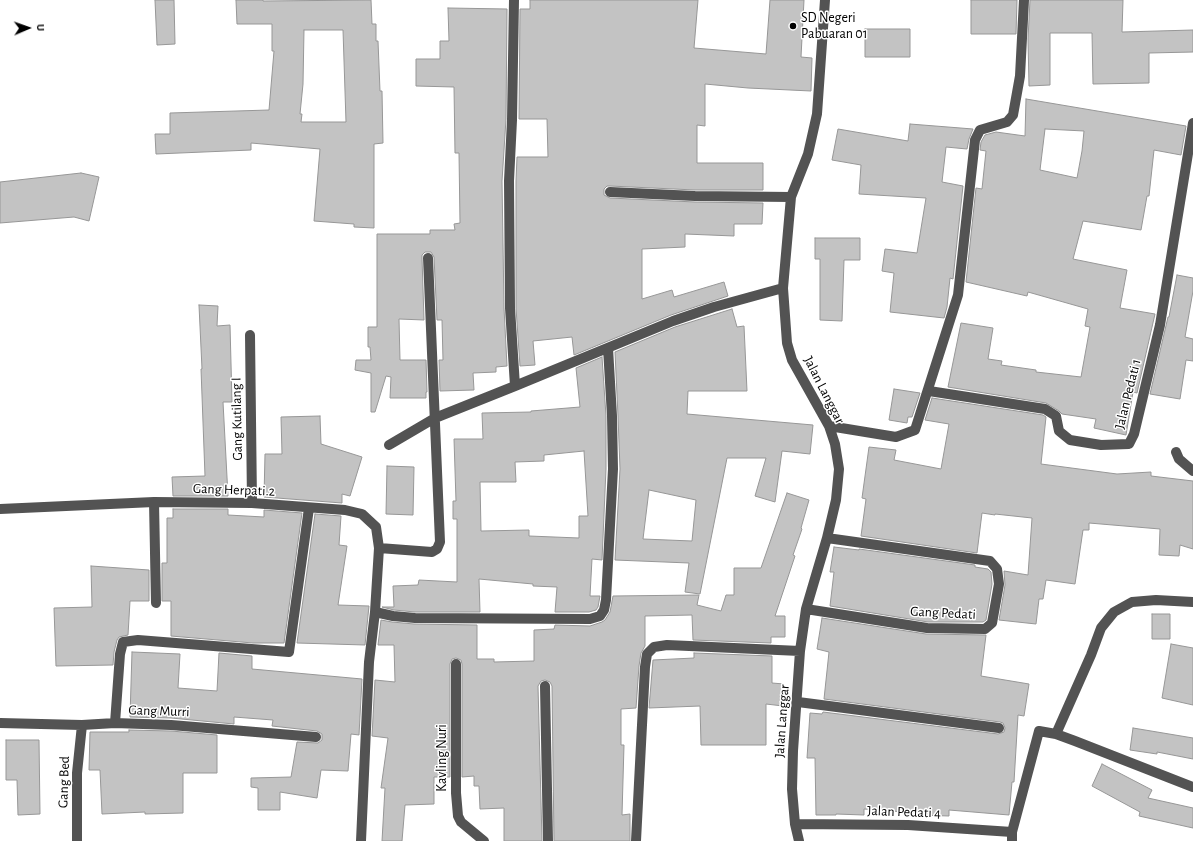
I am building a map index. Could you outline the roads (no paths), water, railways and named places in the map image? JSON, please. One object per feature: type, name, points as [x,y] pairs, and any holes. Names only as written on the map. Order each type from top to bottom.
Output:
[{"type":"street","points":[[514,0],[512,120],[509,181],[510,308],[516,386]]},
{"type":"street","name":"Jalan Langgar","points":[[799,841],[795,824],[792,789],[793,751],[798,702],[800,651],[806,609],[827,538],[836,500],[839,469],[835,444],[829,426],[792,360],[787,343],[783,288],[790,197],[808,154],[817,114],[825,0]]},
{"type":"street","points":[[829,426],[896,437],[916,430],[958,295],[975,140],[980,130],[1007,122],[1013,115],[1020,76],[1024,0]]},
{"type":"street","name":"Jalan Pedati 1","points":[[929,391],[1045,409],[1056,416],[1059,432],[1070,440],[1101,445],[1129,444],[1134,434],[1160,325],[1193,123]]},
{"type":"street","points":[[610,192],[695,196],[790,197]]},
{"type":"street","points":[[379,548],[432,552],[437,549],[440,542],[428,258]]},
{"type":"street","points":[[388,445],[435,418],[673,321],[714,307],[783,288]]},
{"type":"street","name":"Gang Kutilang I","points":[[250,335],[252,503]]},
{"type":"street","points":[[375,612],[393,616],[415,618],[590,619],[600,616],[604,610],[606,600],[613,470],[612,416],[608,348]]},
{"type":"street","points":[[1176,452],[1179,459],[1193,471]]},
{"type":"street","points":[[154,502],[156,604]]},
{"type":"street","name":"Gang Herpati.2","points":[[0,509],[154,502],[252,503],[345,510],[362,514],[376,527],[379,548],[375,612],[369,662],[361,841]]},
{"type":"street","points":[[115,723],[120,654],[123,642],[138,640],[289,652],[309,508]]},
{"type":"street","name":"Gang Pedati","points":[[806,609],[927,628],[985,629],[992,623],[999,584],[997,569],[990,561],[827,538]]},
{"type":"street","points":[[1056,734],[1101,628],[1114,612],[1132,602],[1156,600],[1193,602]]},
{"type":"street","points":[[636,841],[645,667],[647,654],[654,647],[667,645],[800,651]]},
{"type":"street","name":"Kavling Nuri","points":[[456,664],[456,793],[458,816],[461,822],[484,841]]},
{"type":"street","points":[[545,686],[548,841]]},
{"type":"street","points":[[798,702],[999,728]]},
{"type":"street","name":"Gang Murri","points":[[0,723],[82,725],[115,723],[171,724],[316,737]]},
{"type":"street","name":"Gang Bed","points":[[77,841],[77,773],[82,725]]},
{"type":"street","points":[[1012,837],[1039,731],[1056,734],[1083,743],[1193,787]]},
{"type":"street","name":"Jalan Pedati 4","points":[[795,824],[908,826],[1012,837]]},
{"type":"place","name":"SD Negeri Pabuaran 01","points":[[793,26]]}]
